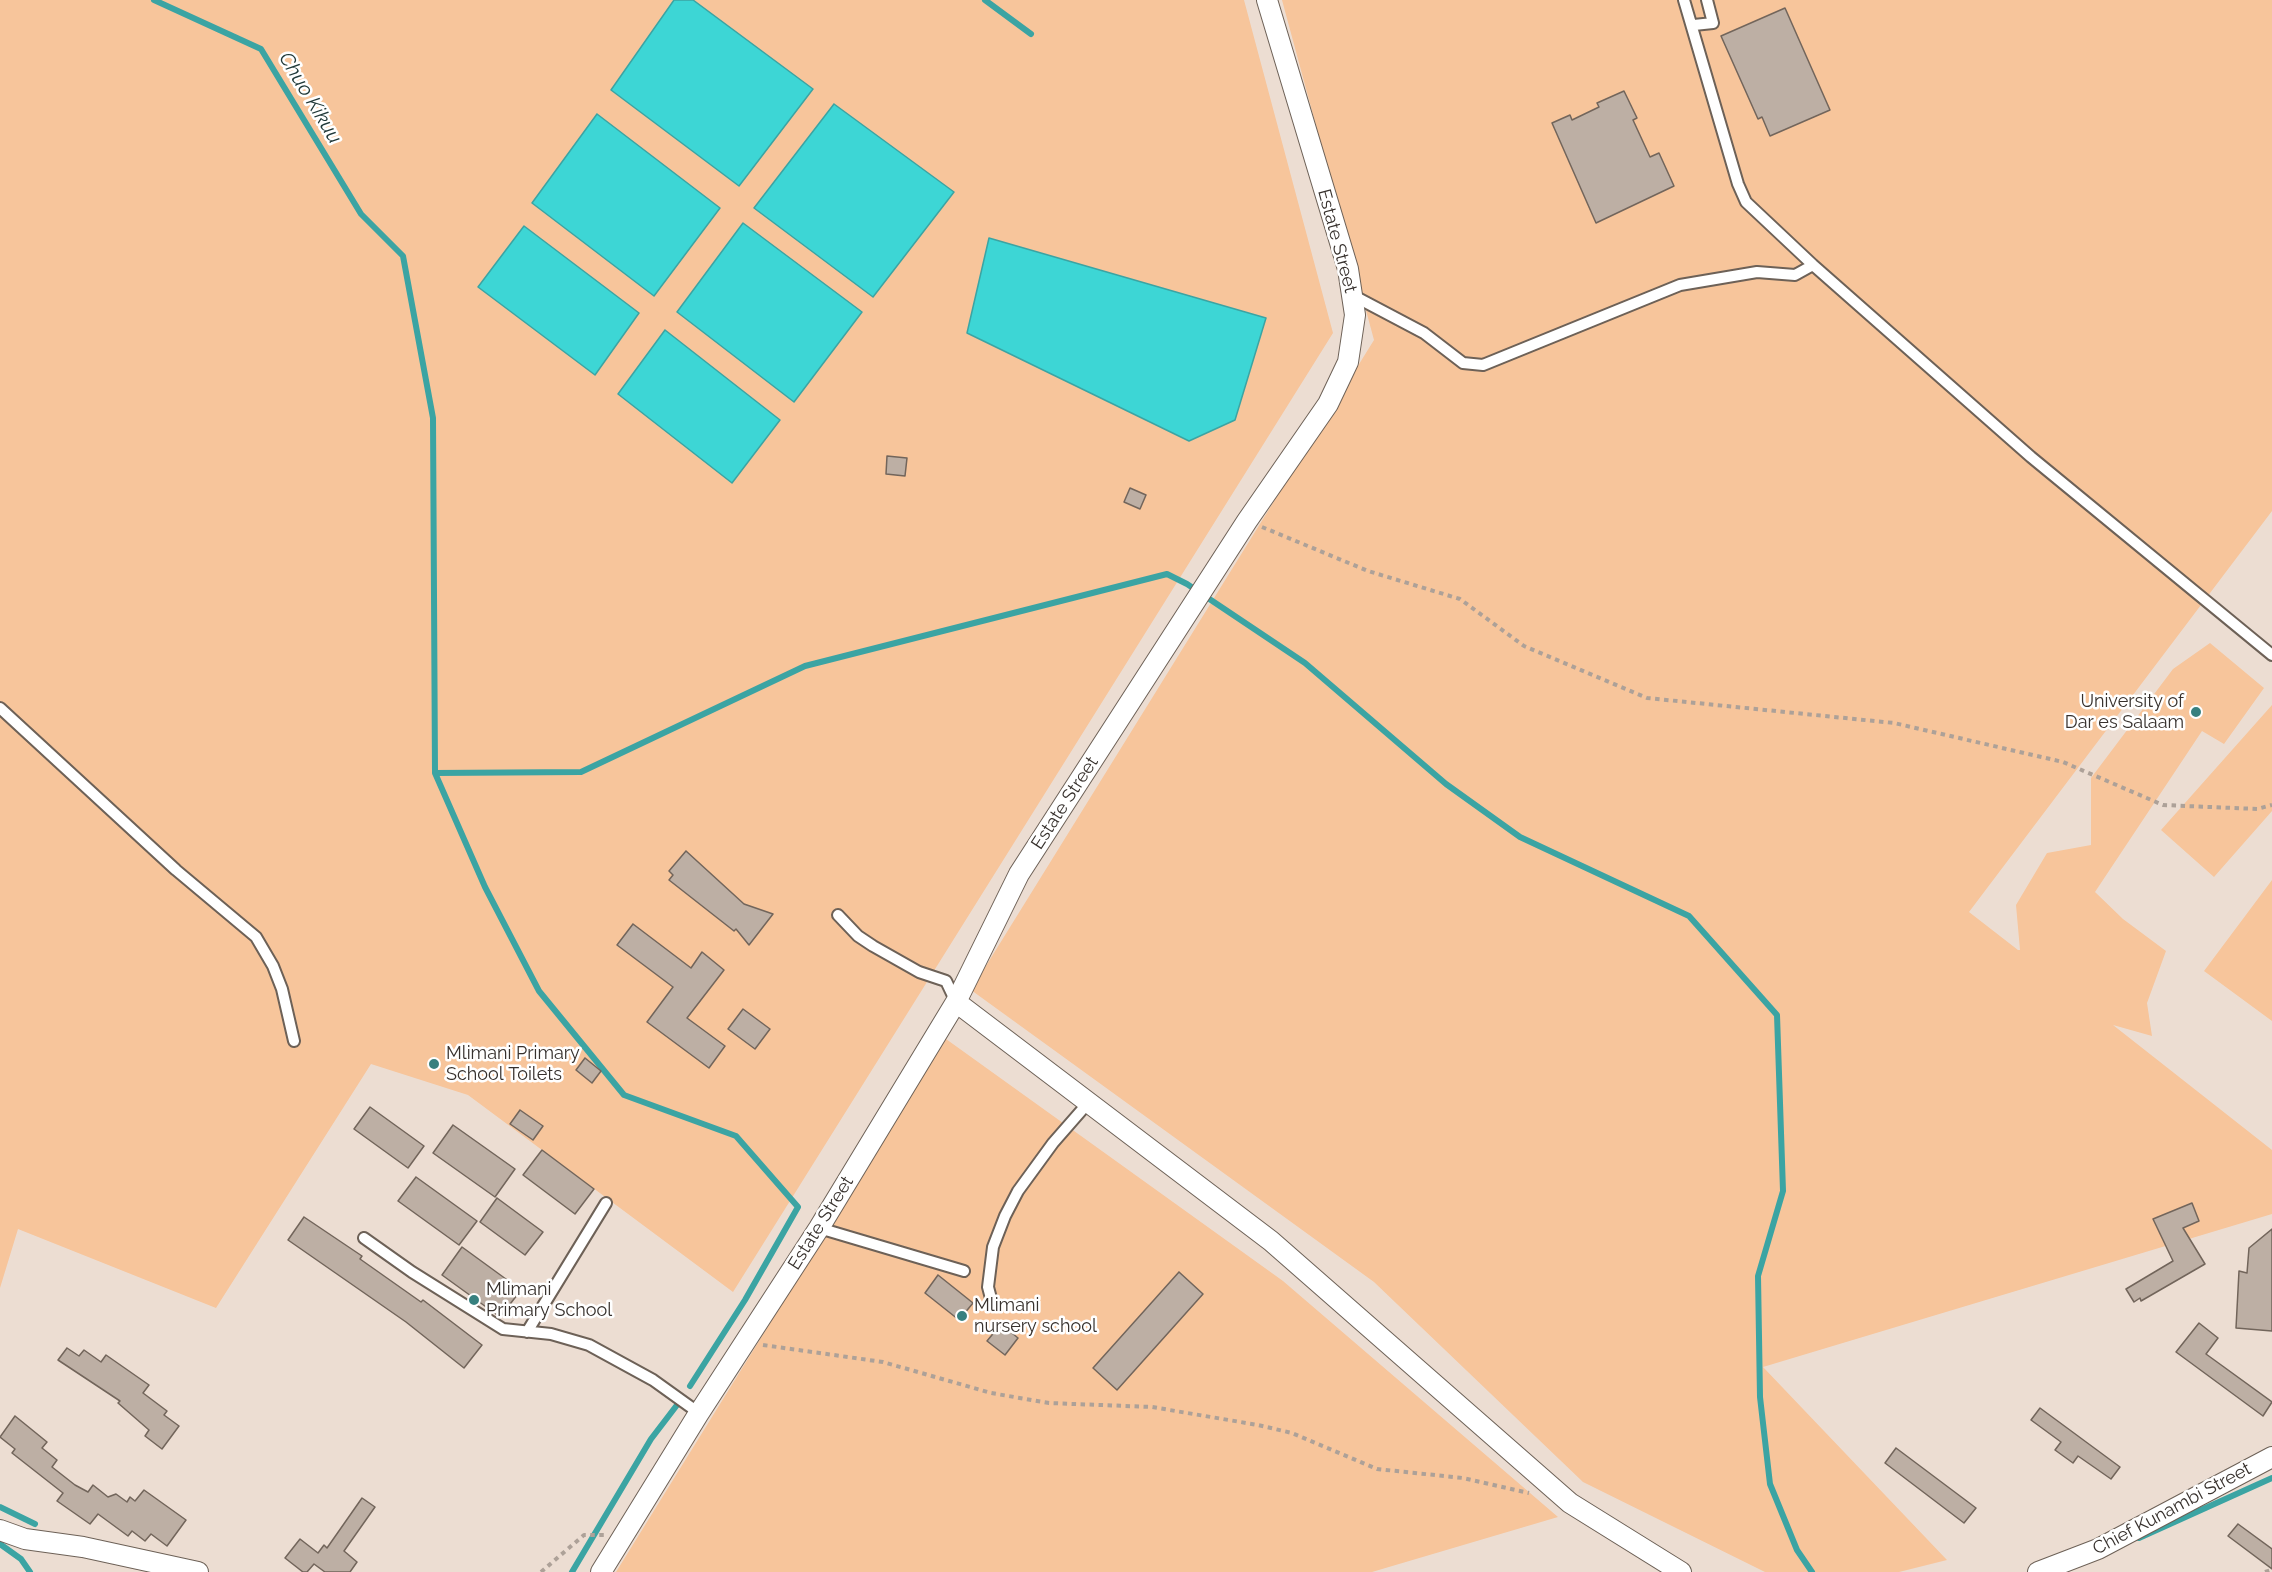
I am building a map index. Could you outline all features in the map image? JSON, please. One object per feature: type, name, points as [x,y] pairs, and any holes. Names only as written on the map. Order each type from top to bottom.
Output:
[{"type":"street","name":"Estate Street","points":[[601,1572],[622,1534],[819,1228],[956,1002],[1019,874],[1247,521],[1328,404],[1348,362],[1355,315],[1348,268],[1267,0]]},
{"type":"street","points":[[956,1002],[1271,1241],[1570,1503],[1680,1572]]},
{"type":"street","name":"Chief Kunambi Street","points":[[2037,1572],[2098,1549],[2272,1457]]},
{"type":"street","points":[[0,1530],[25,1539],[83,1547],[198,1572]]},
{"type":"lane","points":[[1684,0],[1694,25],[1738,184],[1746,202],[1813,265],[2031,457],[2272,655]]},
{"type":"lane","points":[[1694,25],[1713,24],[1707,0]]},
{"type":"lane","points":[[1352,295],[1424,333],[1463,363],[1483,365],[1680,285],[1757,272],[1795,275],[1813,265]]},
{"type":"lane","points":[[0,708],[176,870],[256,937],[266,950],[279,981],[294,1041]]},
{"type":"lane","points":[[838,915],[858,936],[873,946],[919,972],[946,981],[956,1002]]},
{"type":"lane","points":[[993,1306],[988,1287],[993,1247],[1005,1216],[1018,1191],[1053,1143],[1088,1103]]},
{"type":"lane","points":[[527,1332],[606,1203]]},
{"type":"lane","points":[[819,1228],[964,1271]]},
{"type":"lane","points":[[364,1238],[412,1272],[503,1329],[551,1334],[589,1345],[653,1380],[699,1413]]},
{"type":"path","points":[[1247,521],[1368,571],[1460,599],[1524,646],[1647,698],[1894,723],[2063,762],[2163,805],[2257,809],[2272,805]]},
{"type":"path","points":[[745,1342],[884,1362],[991,1393],[1049,1403],[1152,1407],[1258,1425],[1292,1433],[1377,1469],[1463,1478],[1538,1495]]},
{"type":"path","points":[[541,1572],[584,1535],[622,1534]]},
{"type":"path","points":[[2265,1572],[2271,1570]]},
{"type":"shaded area","points":[[0,0],[1244,0],[1333,333],[733,1292],[468,1095],[371,1064],[216,1308],[18,1229],[0,1288]]},
{"type":"shaded area","points":[[1282,0],[2272,0],[2272,511],[1969,912],[2020,950],[2016,905],[2047,853],[2091,845],[2091,778],[2173,669],[2210,643],[2264,688],[2224,744],[2202,731],[2095,892],[2123,919],[2166,951],[2147,1003],[2152,1036],[2113,1025],[2272,1150],[2272,1214],[1763,1367],[1947,1560],[1899,1572],[1765,1572],[1583,1482],[1374,1282],[971,990],[1374,340]]},
{"type":"shaded area","points":[[2272,705],[2272,811],[2214,877],[2161,830]]},
{"type":"shaded area","points":[[2272,880],[2272,1021],[2204,971]]},
{"type":"shaded area","points":[[946,1039],[1283,1281],[1558,1517],[1372,1572],[616,1572]]},
{"type":"water","points":[[674,0],[693,0],[813,89],[739,186],[611,90]]},
{"type":"water","points":[[834,104],[954,192],[873,297],[754,208]]},
{"type":"water","points":[[597,114],[720,208],[654,296],[532,203]]},
{"type":"water","points":[[743,223],[862,312],[794,402],[677,312]]},
{"type":"water","points":[[524,226],[639,313],[595,375],[478,287]]},
{"type":"water","points":[[989,238],[1266,318],[1235,420],[1189,441],[967,333]]},
{"type":"water","points":[[665,330],[780,420],[732,483],[618,394]]},
{"type":"building","points":[[1785,8],[1830,110],[1770,136],[1762,117],[1758,119],[1721,36]]},
{"type":"building","points":[[1624,91],[1637,118],[1633,120],[1650,157],[1659,153],[1674,186],[1596,223],[1552,123],[1570,115],[1572,120],[1599,107],[1597,103]]},
{"type":"building","points":[[887,456],[907,458],[905,476],[886,474]]},
{"type":"building","points":[[1130,488],[1146,495],[1140,509],[1124,502]]},
{"type":"building","points":[[686,851],[744,904],[773,914],[749,945],[736,929],[734,931],[669,880],[673,875],[669,871]]},
{"type":"building","points":[[633,924],[691,968],[702,952],[724,970],[687,1018],[725,1046],[709,1068],[647,1022],[673,987],[617,945]]},
{"type":"building","points":[[743,1009],[770,1029],[755,1049],[728,1029]]},
{"type":"building","points":[[585,1058],[601,1071],[592,1083],[576,1070]]},
{"type":"building","points":[[370,1107],[424,1146],[408,1168],[354,1129]]},
{"type":"building","points":[[520,1110],[543,1126],[533,1140],[510,1124]]},
{"type":"building","points":[[453,1125],[515,1169],[495,1197],[433,1153]]},
{"type":"building","points":[[542,1150],[594,1189],[575,1214],[523,1175]]},
{"type":"building","points":[[416,1177],[477,1221],[459,1245],[398,1201]]},
{"type":"building","points":[[497,1198],[543,1232],[525,1255],[480,1222]]},
{"type":"building","points":[[2192,1203],[2199,1221],[2183,1228],[2205,1264],[2141,1301],[2140,1298],[2134,1302],[2126,1289],[2173,1261],[2153,1219]]},
{"type":"building","points":[[304,1217],[362,1256],[360,1259],[421,1302],[423,1300],[482,1345],[464,1368],[406,1322],[288,1240]]},
{"type":"building","points":[[2272,1229],[2272,1331],[2236,1328],[2239,1271],[2247,1273],[2249,1248]]},
{"type":"building","points":[[462,1247],[521,1290],[500,1317],[442,1275]]},
{"type":"building","points":[[1179,1272],[1203,1294],[1117,1390],[1093,1368]]},
{"type":"building","name":"Mlimani nursery school","points":[[938,1275],[973,1303],[959,1320],[925,1293]]},
{"type":"building","points":[[2199,1323],[2218,1338],[2206,1354],[2272,1402],[2263,1416],[2176,1352]]},
{"type":"building","name":"Mlimani nursery school","points":[[1001,1324],[1018,1338],[1005,1355],[987,1341]]},
{"type":"building","points":[[67,1348],[79,1356],[84,1350],[101,1362],[106,1355],[149,1385],[143,1393],[167,1411],[164,1415],[179,1426],[162,1449],[145,1436],[149,1430],[118,1403],[120,1401],[58,1360]]},
{"type":"building","points":[[2040,1408],[2120,1467],[2111,1479],[2078,1456],[2073,1463],[2055,1450],[2061,1442],[2031,1420]]},
{"type":"building","points":[[15,1416],[47,1442],[42,1448],[57,1460],[52,1467],[75,1485],[88,1492],[93,1485],[108,1497],[116,1494],[127,1502],[130,1497],[135,1501],[144,1490],[186,1520],[167,1546],[151,1534],[145,1541],[132,1531],[128,1536],[98,1514],[90,1524],[57,1501],[63,1493],[12,1453],[15,1449],[0,1437]]},
{"type":"building","points":[[1896,1448],[1976,1508],[1964,1523],[1885,1463]]},
{"type":"building","points":[[362,1498],[375,1507],[344,1551],[357,1562],[350,1572],[325,1572],[314,1564],[307,1572],[303,1572],[285,1558],[300,1539],[318,1553],[324,1545],[327,1548]]},
{"type":"building","points":[[2238,1524],[2272,1549],[2272,1569],[2228,1536]]},
{"type":"waterway","name":"Chuo Kikuu","points":[[154,0],[261,49],[361,214],[403,256],[433,418],[435,773],[485,887],[539,991],[624,1095],[736,1136],[798,1207],[745,1300],[690,1386]]},
{"type":"waterway","points":[[985,0],[1031,34]]},
{"type":"waterway","points":[[435,773],[581,772],[805,666],[1167,574],[1187,584],[1305,663],[1446,784],[1520,837],[1689,916],[1777,1015],[1783,1191],[1758,1276],[1760,1397],[1770,1484],[1797,1550],[1812,1572]]},
{"type":"waterway","points":[[572,1572],[651,1439],[677,1405]]},
{"type":"waterway","points":[[2139,1538],[2272,1478]]},
{"type":"waterway","points":[[0,1507],[35,1524]]},
{"type":"waterway","points":[[0,1544],[21,1559],[30,1572]]},
{"type":"place","name":"University of Dar es Salaam","points":[[2196,712]]},
{"type":"place","name":"Mlimani Primary School Toilets","points":[[434,1064]]},
{"type":"place","name":"Mlimani Primary School","points":[[474,1300]]},
{"type":"place","name":"Mlimani nursery school","points":[[962,1316]]}]
